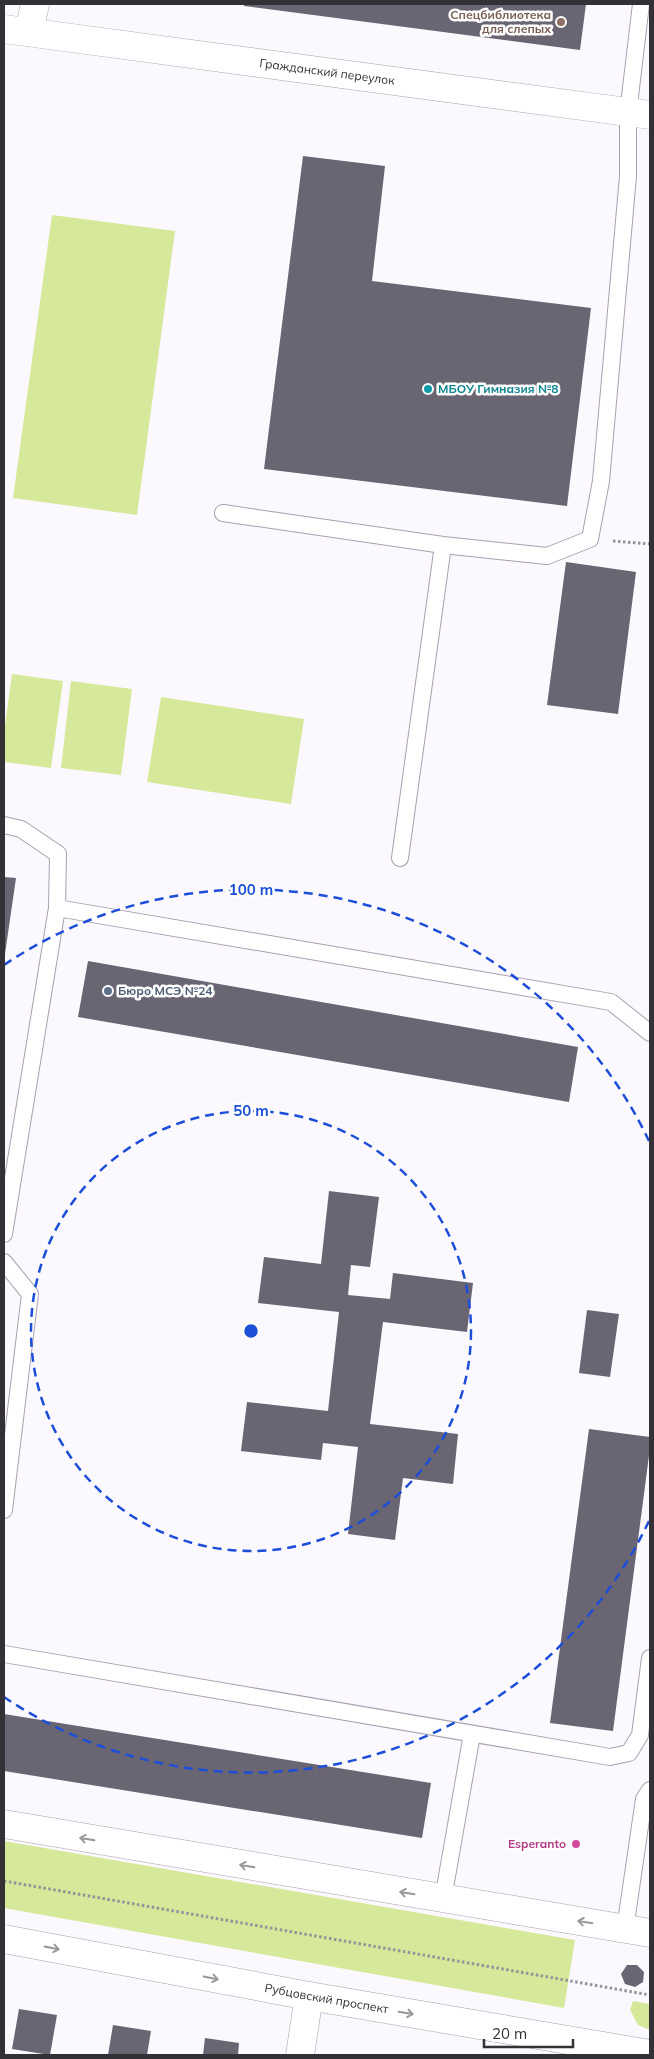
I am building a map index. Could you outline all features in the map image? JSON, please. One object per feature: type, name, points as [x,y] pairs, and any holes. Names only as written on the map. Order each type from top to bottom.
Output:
[{"type":"street","points":[[16,30],[34,4]]},
{"type":"street","name":"Гражданский переулок","points":[[16,30],[639,114]]},
{"type":"street","points":[[4,1824],[638,1931]]},
{"type":"street","name":"Рубцовский проспект","points":[[4,1939],[596,2050],[650,2054]]},
{"type":"street","points":[[300,2055],[309,1996]]},
{"type":"lane","points":[[224,514],[443,545],[547,556],[590,538],[601,481],[628,176],[639,114],[642,4]]},
{"type":"lane","points":[[400,858],[443,545]]},
{"type":"lane","points":[[4,825],[22,828],[58,854],[57,908],[4,1234]]},
{"type":"lane","points":[[57,908],[611,1002],[650,1033]]},
{"type":"lane","points":[[4,1262],[30,1294],[4,1510]]},
{"type":"lane","points":[[4,1654],[610,1757],[629,1753],[640,1735],[650,1658]]},
{"type":"lane","points":[[443,1899],[472,1734]]},
{"type":"lane","points":[[638,1931],[644,1799],[650,1790]]},
{"type":"path","points":[[590,538],[650,544]]},
{"type":"path","points":[[4,1881],[650,1995]]},
{"type":"green space","points":[[52,215],[175,231],[137,515],[13,498]]},
{"type":"green space","points":[[12,674],[63,681],[51,768],[4,762],[4,733]]},
{"type":"green space","points":[[71,681],[132,689],[121,775],[61,768]]},
{"type":"green space","points":[[161,697],[304,719],[291,804],[147,782]]},
{"type":"green space","points":[[4,1841],[575,1940],[564,2008],[4,1908]]},
{"type":"green space","points":[[633,2001],[650,2004],[650,2030],[638,2025],[630,2010]]},
{"type":"building","points":[[244,4],[586,4],[580,50],[244,6]]},
{"type":"building","name":"МБОУ Гимназия №8","points":[[303,156],[385,166],[372,281],[591,308],[567,506],[264,469]]},
{"type":"building","points":[[566,562],[636,572],[618,714],[547,705]]},
{"type":"building","points":[[4,877],[16,878],[5,954],[4,954]]},
{"type":"building","points":[[88,961],[578,1047],[569,1102],[78,1017]]},
{"type":"building","points":[[329,1191],[379,1197],[370,1267],[351,1265],[348,1295],[390,1299],[393,1273],[473,1283],[467,1332],[383,1322],[370,1424],[458,1434],[453,1484],[403,1478],[395,1540],[348,1534],[358,1447],[323,1443],[321,1460],[241,1451],[247,1402],[328,1411],[339,1312],[258,1303],[264,1257],[321,1264]]},
{"type":"building","points":[[587,1310],[619,1314],[610,1377],[579,1373]]},
{"type":"building","points":[[589,1429],[650,1437],[613,1731],[550,1723]]},
{"type":"building","points":[[4,1714],[431,1783],[422,1838],[4,1771]]},
{"type":"building","points":[[627,1965],[637,1965],[644,1972],[643,1982],[635,1987],[625,1984],[621,1974]]},
{"type":"building","points":[[19,2009],[57,2015],[50,2055],[12,2049]]},
{"type":"building","points":[[113,2025],[151,2031],[147,2055],[108,2055]]},
{"type":"building","points":[[205,2038],[239,2043],[238,2055],[203,2055]]},
{"type":"place","name":"Спецбиблиотека для слепых","points":[[561,22]]},
{"type":"place","name":"МБОУ Гимназия №8","points":[[428,389]]},
{"type":"place","name":"Бюро МСЭ №24","points":[[108,991]]},
{"type":"place","name":"Esperanto","points":[[576,1844]]}]
